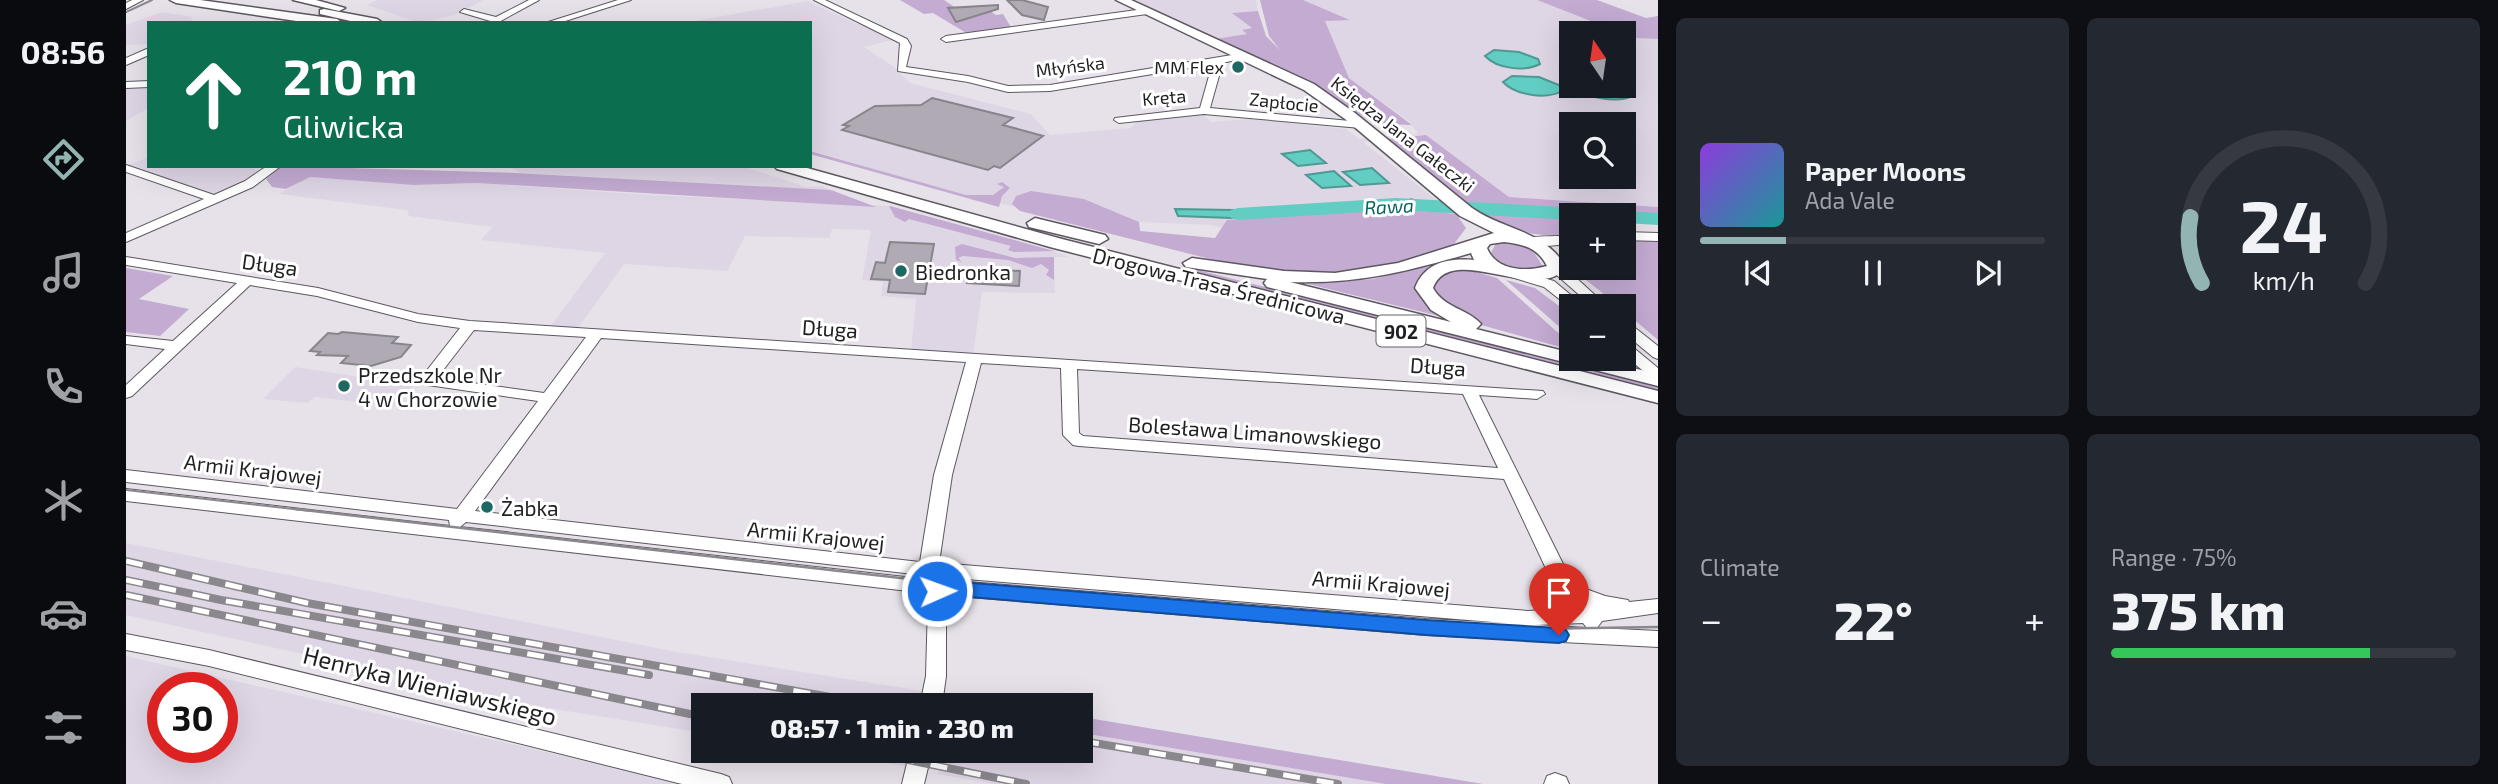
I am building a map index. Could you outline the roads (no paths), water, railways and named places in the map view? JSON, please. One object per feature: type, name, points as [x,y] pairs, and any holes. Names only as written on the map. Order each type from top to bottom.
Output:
[{"type":"main road","points":[[176,0],[323,21]]},
{"type":"main road","points":[[240,0],[365,21]]},
{"type":"main road","points":[[299,0],[359,13],[379,21]]},
{"type":"main road","name":"Księdza Jana Gałeczki","points":[[1122,0],[1309,87],[1361,125],[1467,213],[1481,233],[1478,251],[1480,256],[1506,271]]},
{"type":"main road","name":"Drogowa Trasa Średnicowa","points":[[812,163],[1192,263],[1559,356]]},
{"type":"main road","name":"Drogowa Trasa Średnicowa","points":[[789,168],[1056,243],[1658,397]]},
{"type":"main road","name":"Księdza Jana Gałeczki","points":[[1467,213],[1543,247],[1555,263]]},
{"type":"main road","points":[[1192,263],[1284,276],[1335,278],[1400,268],[1481,243],[1492,237],[1526,240]]},
{"type":"main road","points":[[1541,351],[1454,316],[1430,299],[1424,288],[1429,276],[1445,268],[1468,265],[1539,274],[1555,263]]},
{"type":"main road","name":"Drogowa Trasa Średnicowa","points":[[1626,371],[1658,378]]},
{"type":"street","points":[[128,3],[139,0]]},
{"type":"street","points":[[501,19],[535,0]]},
{"type":"street","name":"Młyńska","points":[[818,0],[904,41],[906,46],[901,67],[1008,89],[1059,88],[1244,56]]},
{"type":"street","points":[[556,21],[622,1]]},
{"type":"street","points":[[464,12],[510,21]]},
{"type":"street","points":[[946,39],[1144,12]]},
{"type":"street","points":[[126,62],[147,52]]},
{"type":"street","name":"Kręta","points":[[1119,120],[1204,111],[1214,76],[1211,63]]},
{"type":"street","points":[[126,85],[147,84]]},
{"type":"street","name":"Zapłocie","points":[[1204,111],[1361,125]]},
{"type":"street","points":[[126,168],[215,199]]},
{"type":"street","points":[[126,238],[257,180],[272,168]]},
{"type":"street","points":[[1636,236],[1658,237]]},
{"type":"street","points":[[1526,240],[1559,240]]},
{"type":"street","points":[[1559,253],[1555,263],[1587,294]]},
{"type":"street","name":"Długa","points":[[126,261],[245,283],[318,292],[418,318],[470,325],[1537,394]]},
{"type":"street","points":[[1506,271],[1549,284],[1562,294]]},
{"type":"street","points":[[126,393],[245,283]]},
{"type":"street","points":[[470,325],[426,381],[549,398]]},
{"type":"street","points":[[455,525],[596,334]]},
{"type":"street","points":[[1636,336],[1658,354]]},
{"type":"street","points":[[126,340],[177,346]]},
{"type":"street","points":[[933,693],[936,676],[934,579],[929,562],[943,475],[975,358]]},
{"type":"street","points":[[1636,358],[1658,378]]},
{"type":"street","name":"Bolesława Limanowskiego","points":[[1069,364],[1071,435],[1079,441],[1509,474]]},
{"type":"street","points":[[1469,390],[1559,575],[1588,615],[1611,638]]},
{"type":"street","name":"Armii Krajowej","points":[[126,476],[455,525]]},
{"type":"street","name":"Armii Krajowej","points":[[126,495],[455,525],[934,579],[1507,633],[1658,639]]},
{"type":"street","name":"Armii Krajowej","points":[[934,579],[1507,617],[1550,618],[1649,606]]},
{"type":"street","points":[[1573,592],[1604,603],[1649,606]]},
{"type":"street","name":"Henryka Wieniawskiego","points":[[126,642],[222,661],[721,784]]},
{"type":"street","points":[[913,784],[917,763]]},
{"type":"waterway","name":"Rawa","points":[[1411,200],[1425,204]]},
{"type":"waterway","name":"Rawa","points":[[1238,214],[1396,204],[1559,213]]},
{"type":"waterway","name":"Rawa","points":[[1636,218],[1658,219]]},
{"type":"tram line","points":[[126,12],[152,0]]},
{"type":"tram line","points":[[126,490],[311,511]]},
{"type":"tram line","points":[[295,509],[971,586],[1526,629],[1658,627]]},
{"type":"railway","points":[[126,561],[307,603],[808,693]]},
{"type":"railway","points":[[126,580],[221,600],[649,675]]},
{"type":"railway","points":[[126,595],[691,714]]},
{"type":"railway","points":[[1093,743],[1338,784]]},
{"type":"railway","points":[[923,763],[1026,784]]},
{"type":"place","name":"MM Flex","points":[[1238,67]]},
{"type":"place","name":"Biedronka","points":[[901,271]]},
{"type":"place","name":"Przedszkole Nr 4 w Chorzowie","points":[[344,386]]},
{"type":"place","name":"Żabka","points":[[487,507]]}]
